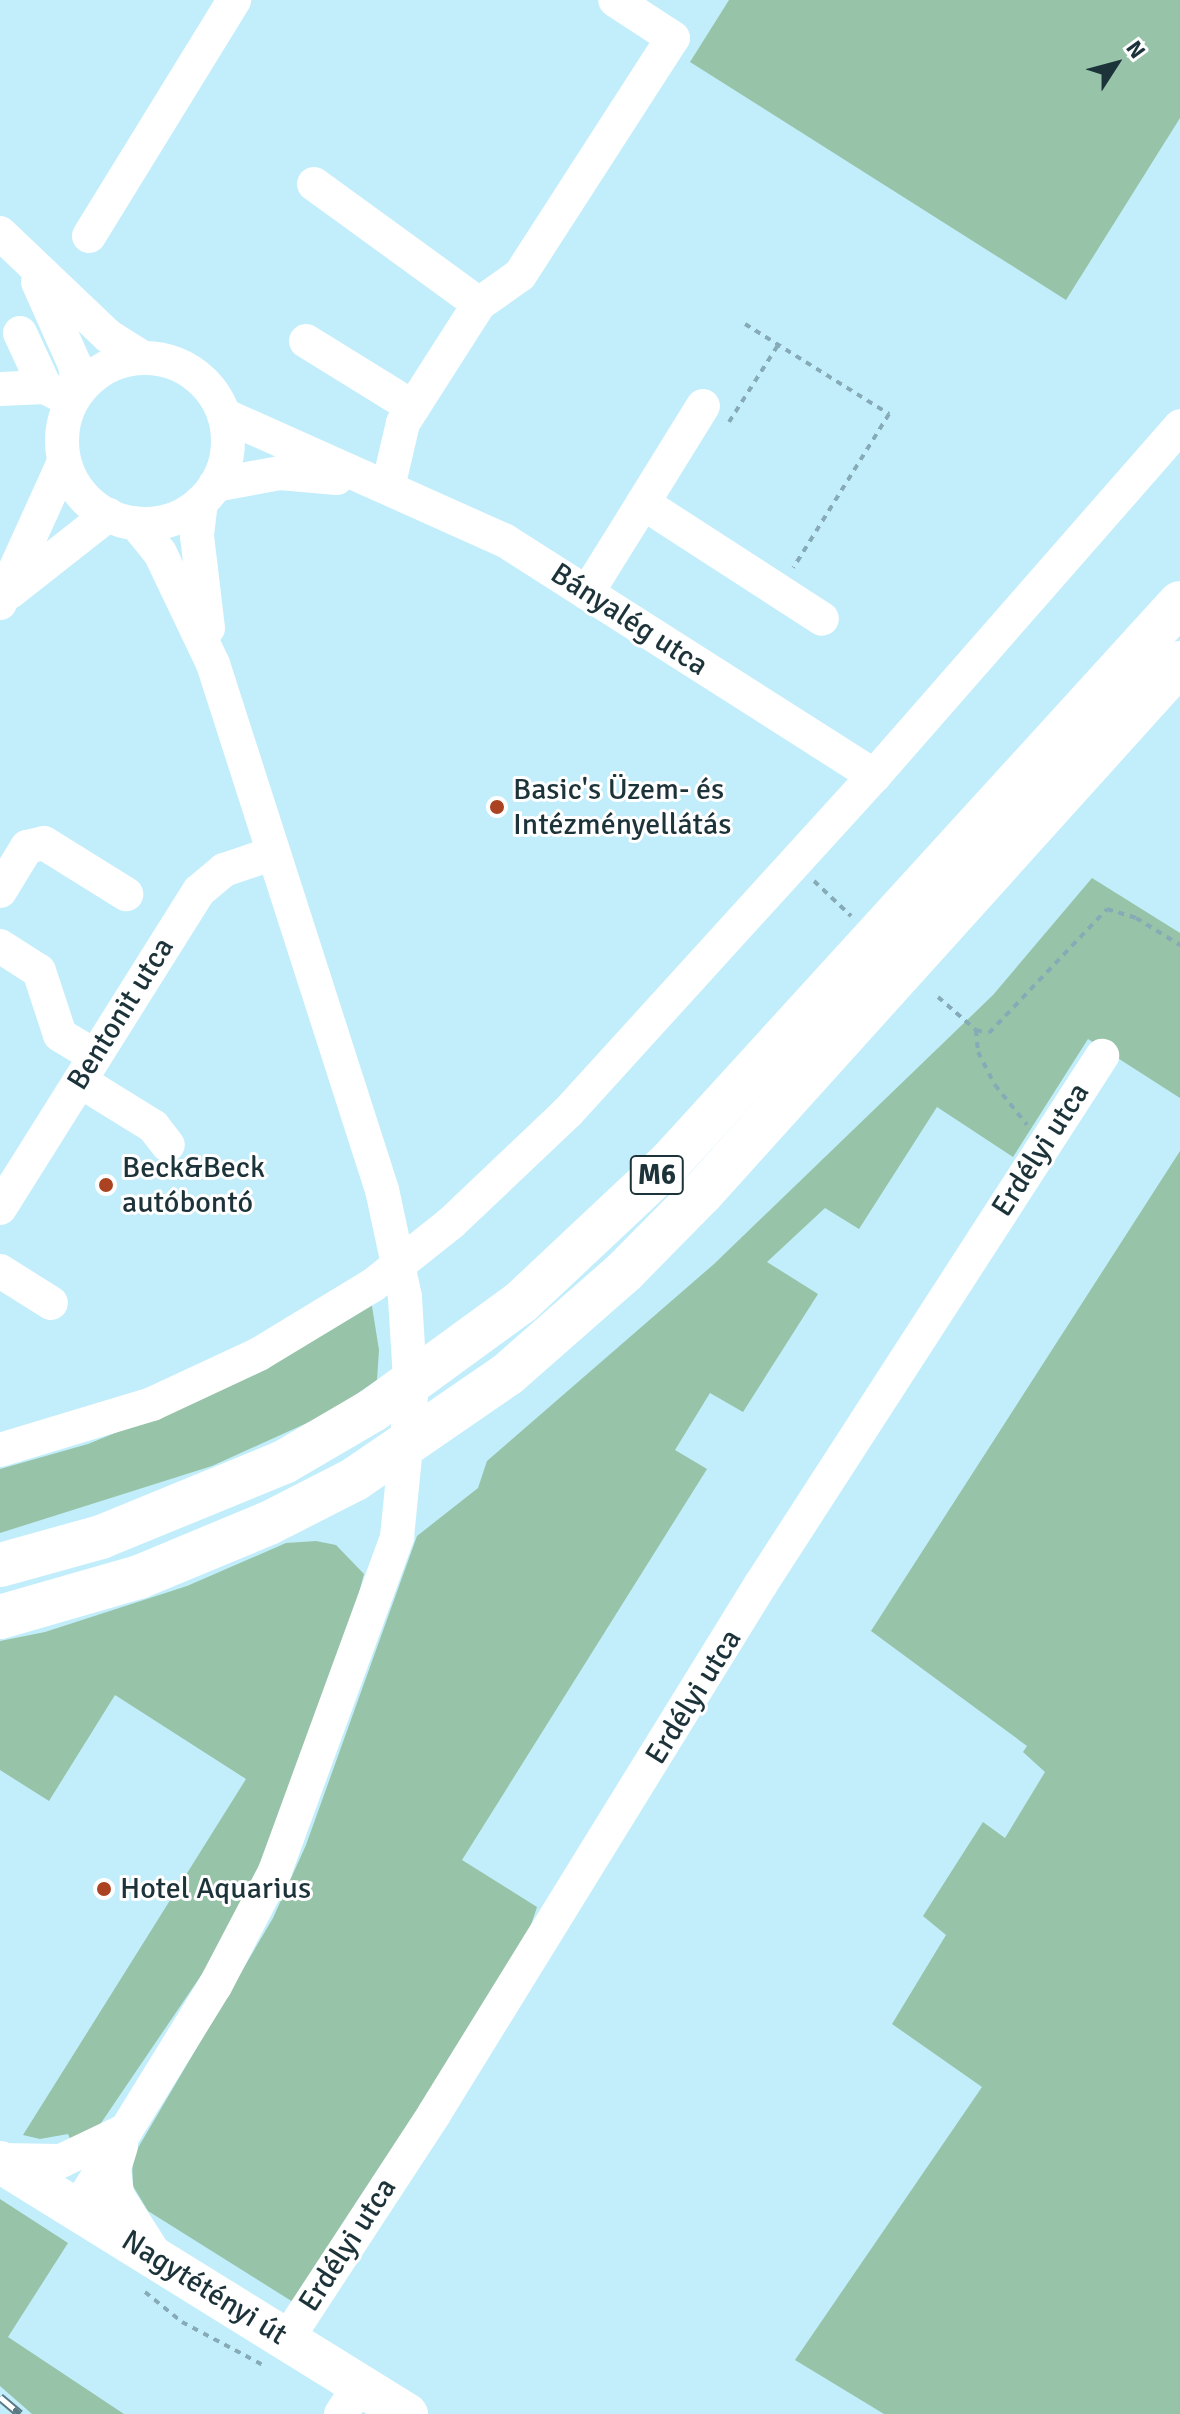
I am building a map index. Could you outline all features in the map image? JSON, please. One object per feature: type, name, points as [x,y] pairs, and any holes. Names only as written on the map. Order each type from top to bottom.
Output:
[{"type":"highway","name":"M6","points":[[0,1565],[101,1537],[284,1462],[373,1410],[520,1303],[671,1161],[1180,603]]},
{"type":"highway","name":"M6","points":[[0,1617],[94,1593],[269,1523],[355,1479],[461,1410],[519,1365],[624,1272],[701,1194],[1180,663]]},
{"type":"main road","name":"Nagytétényi út","points":[[0,2161],[287,2339],[350,2399],[407,2414]]},
{"type":"street","points":[[89,236],[234,0]]},
{"type":"street","points":[[381,484],[403,423],[479,304],[520,275],[673,38],[615,0]]},
{"type":"street","points":[[314,184],[479,304]]},
{"type":"street","points":[[10,243],[108,336],[141,357]]},
{"type":"street","points":[[10,243],[60,325],[65,392],[61,442],[64,462],[74,484],[122,519],[160,553],[213,664],[271,854],[382,1190],[396,1242],[409,1344],[408,1457],[397,1537],[275,1871],[245,1933],[77,2210]]},
{"type":"street","points":[[20,333],[65,392]]},
{"type":"street","points":[[306,341],[413,407]]},
{"type":"street","points":[[0,389],[65,392],[118,362],[141,357],[163,359],[201,379],[224,415],[225,462],[208,493],[197,536],[213,664]]},
{"type":"street","name":"Bányalég utca","points":[[224,415],[462,517],[874,776]]},
{"type":"street","points":[[587,593],[696,418]]},
{"type":"street","points":[[0,1450],[152,1404],[259,1354],[373,1285],[511,1170],[874,776],[1180,426]]},
{"type":"street","points":[[1,598],[64,462]]},
{"type":"street","name":"Bányalég utca","points":[[122,519],[160,523],[208,493],[280,473],[381,484]]},
{"type":"street","points":[[643,503],[822,619]]},
{"type":"street","points":[[1,598],[122,519]]},
{"type":"street","points":[[0,891],[27,847],[44,843],[126,894]]},
{"type":"street","name":"Bentonit utca","points":[[0,1208],[199,891],[224,870],[271,854]]},
{"type":"street","points":[[0,946],[39,971],[60,1035],[88,1068],[153,1126],[168,1145]]},
{"type":"street","name":"Erdélyi utca","points":[[287,2339],[434,2114],[761,1584],[1102,1056]]},
{"type":"street","points":[[0,1271],[51,1303]]},
{"type":"street","points":[[0,2161],[61,2161],[126,2130]]},
{"type":"street","points":[[126,2130],[114,2169],[117,2195],[159,2260]]},
{"type":"path","points":[[745,324],[889,414],[779,591]]},
{"type":"path","points":[[696,418],[710,435],[724,430],[778,345]]},
{"type":"path","points":[[805,873],[855,920]]},
{"type":"path","points":[[976,1030],[995,1029],[1098,914],[1107,909],[1180,945]]},
{"type":"path","points":[[938,997],[976,1030],[978,1052],[995,1085],[1020,1120],[1046,1140]]},
{"type":"green space","points":[[729,0],[1180,0],[1180,118],[1066,300],[690,62]]},
{"type":"green space","points":[[1092,878],[1180,933],[1180,1098],[1088,1039],[1013,1157],[937,1107],[859,1229],[825,1208],[767,1262],[818,1294],[743,1412],[710,1393],[675,1450],[707,1469],[462,1860],[537,1907],[527,1937],[309,2288],[293,2302],[148,2211],[133,2186],[132,2158],[273,1918],[306,1845],[417,1536],[478,1488],[487,1461],[714,1264],[993,995]]},
{"type":"green space","points":[[1180,1151],[1180,2414],[884,2414],[795,2360],[982,2087],[892,2024],[946,1935],[923,1916],[983,1822],[1005,1838],[1045,1772],[1023,1752],[1027,1746],[871,1631]]},
{"type":"green space","points":[[371,1300],[379,1350],[377,1380],[329,1413],[212,1466],[0,1533],[0,1469],[88,1444],[211,1394]]},
{"type":"green space","points":[[316,1541],[336,1545],[364,1574],[348,1635],[267,1851],[219,1949],[99,2126],[73,2146],[68,2134],[40,2139],[23,2135],[246,1779],[115,1695],[49,1801],[0,1770],[0,1641],[45,1632],[187,1586],[286,1543]]},
{"type":"green space","points":[[0,2199],[68,2243],[8,2337],[124,2414],[32,2414],[0,2386]]},
{"type":"railway","points":[[0,2397],[20,2414]]},
{"type":"place","name":"Basic's Üzem- és Intézményellátás","points":[[497,807]]},
{"type":"place","name":"Beck&Beck autóbontó","points":[[106,1185]]},
{"type":"place","name":"Hotel Aquarius","points":[[104,1889]]}]
